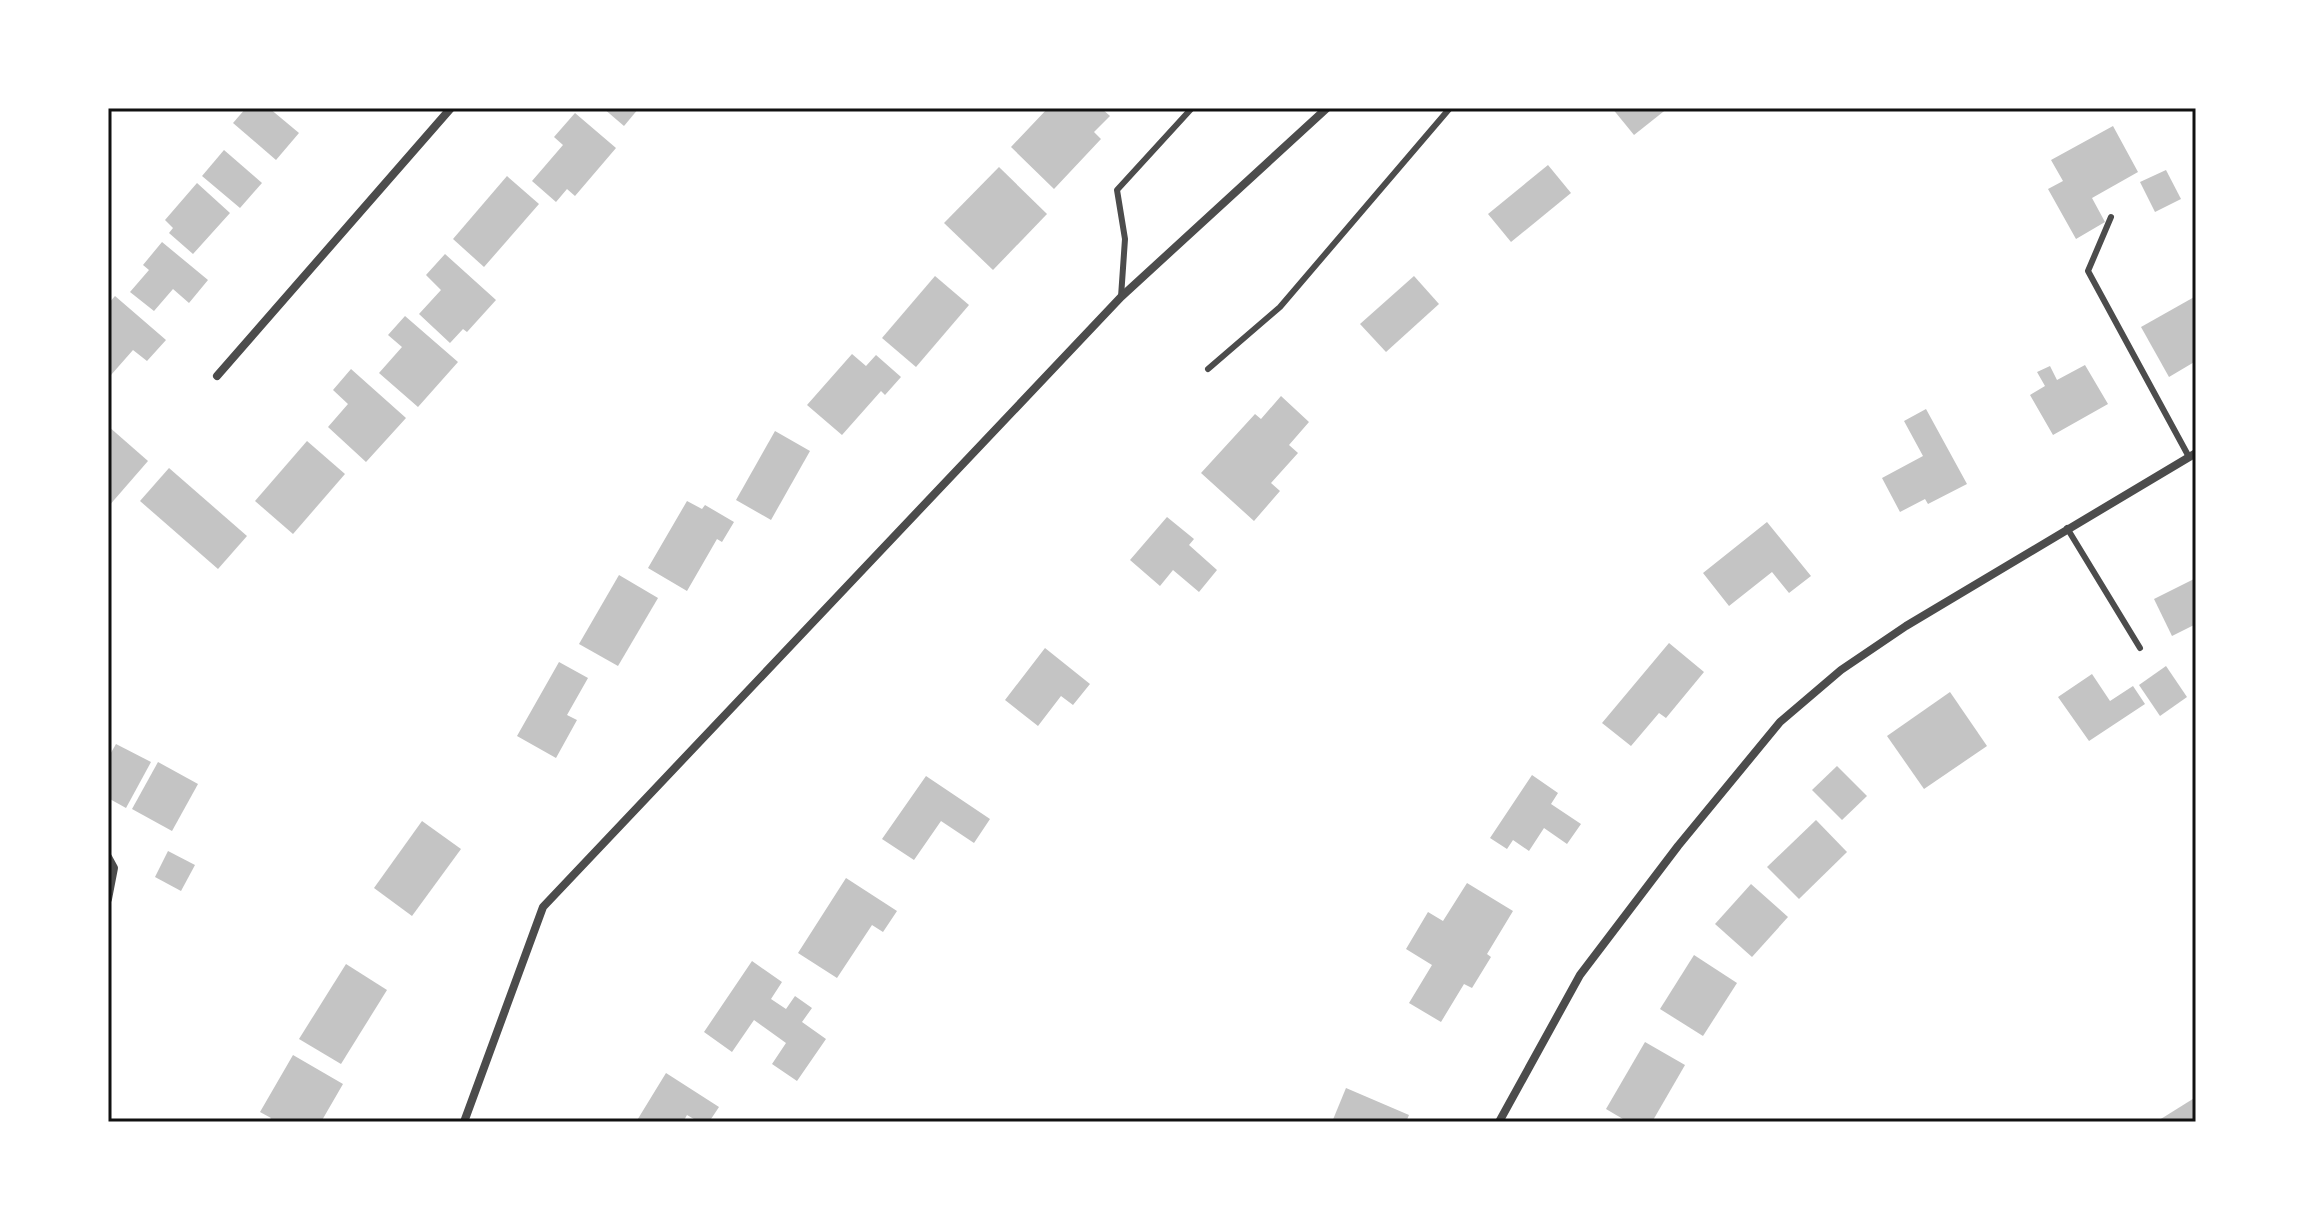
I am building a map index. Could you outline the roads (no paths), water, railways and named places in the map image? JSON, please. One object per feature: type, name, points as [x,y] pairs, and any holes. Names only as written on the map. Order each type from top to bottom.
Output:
[{"type":"street","points":[[217,376],[451,108]]},
{"type":"street","points":[[464,1122],[543,907],[1121,297],[1327,108]]},
{"type":"street","points":[[1499,1122],[1580,975],[1678,846],[1780,722],[1841,670],[1906,626],[2192,455]]},
{"type":"street","points":[[108,857],[114,868],[108,899]]},
{"type":"lane","points":[[1121,297],[1125,239],[1117,190],[1192,108]]},
{"type":"lane","points":[[1208,369],[1280,307],[1450,108]]},
{"type":"lane","points":[[2111,217],[2088,271],[2192,455]]},
{"type":"lane","points":[[2067,528],[2140,648]]}]
